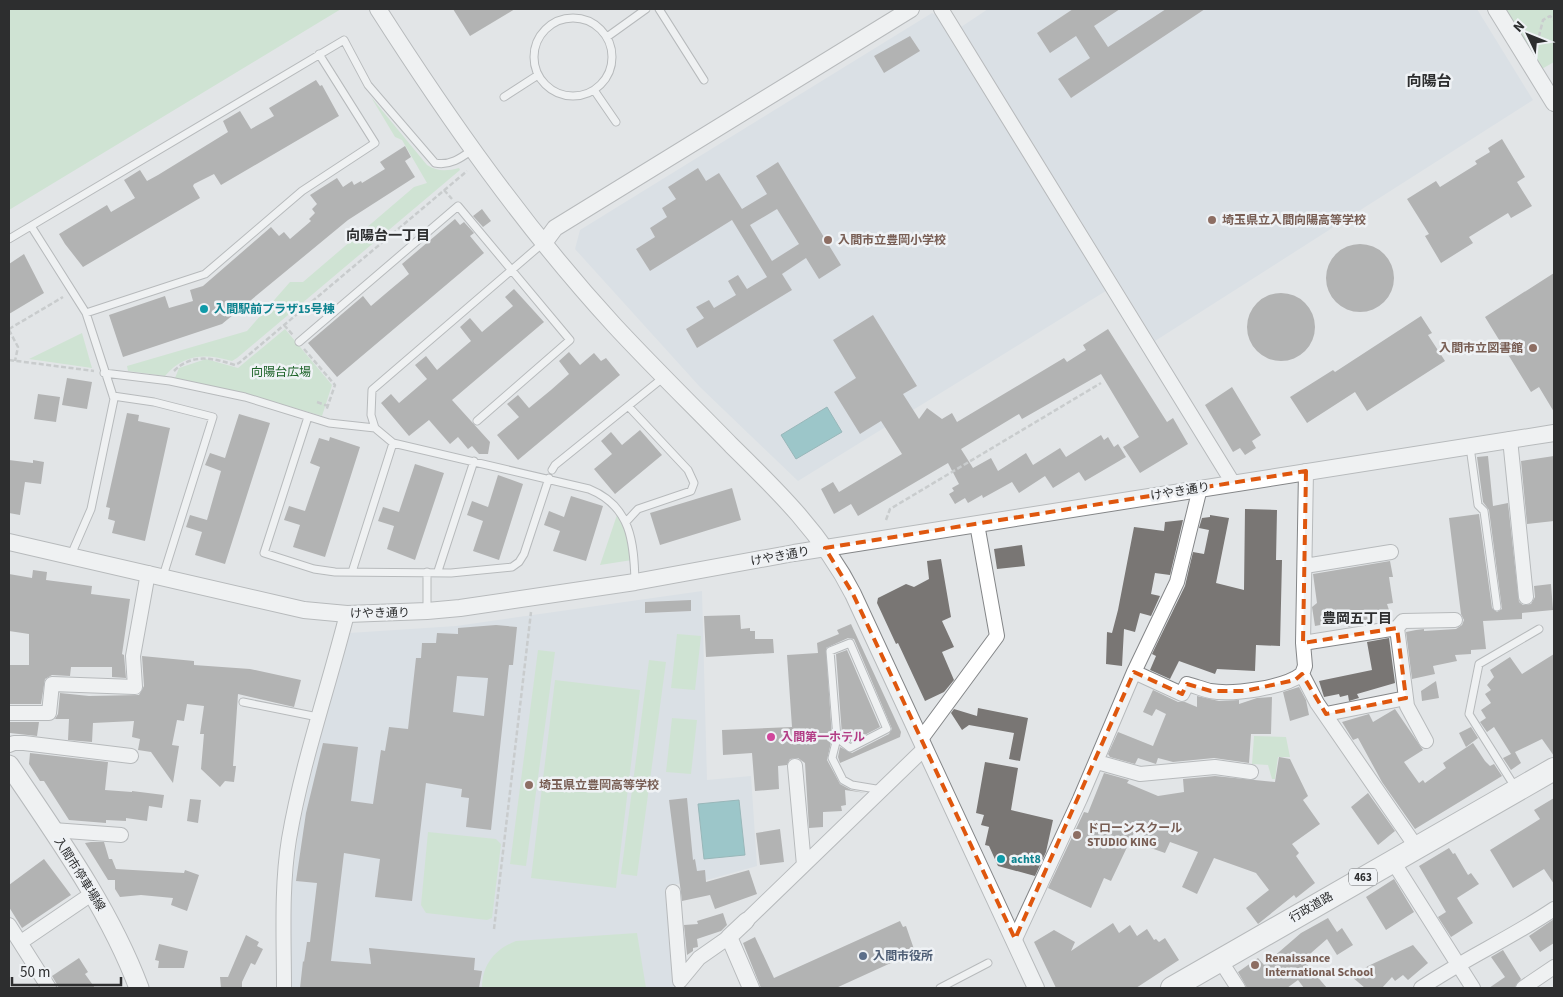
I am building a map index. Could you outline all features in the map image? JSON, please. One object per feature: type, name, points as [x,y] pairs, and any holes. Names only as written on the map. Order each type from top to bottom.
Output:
[{"type":"highway","name":"行政道路","points":[[1172,988],[1392,860],[1417,848],[1554,770]]},
{"type":"main road","name":"入間市停車場線","points":[[9,765],[92,894],[129,961],[139,988]]},
{"type":"street","points":[[378,9],[472,150],[544,243],[598,308],[784,497],[825,548],[853,594],[1015,939],[1036,988]]},
{"type":"street","points":[[544,243],[555,228],[910,9]]},
{"type":"street","points":[[941,9],[1233,483]]},
{"type":"street","points":[[1496,9],[1554,103]]},
{"type":"street","name":"けやき通り","points":[[9,542],[284,606],[347,614],[427,611],[635,582],[825,548],[1554,433]]},
{"type":"street","points":[[1510,439],[1526,597]]},
{"type":"street","points":[[1134,672],[1182,694],[1187,684],[1211,691],[1245,691],[1295,680],[1302,674],[1305,666],[1303,643],[1306,471]]},
{"type":"street","points":[[1015,939],[1097,762],[1134,672],[1177,582],[1200,488]]},
{"type":"street","points":[[673,892],[680,981],[699,958],[729,937],[882,790],[923,743],[997,636],[977,524]]},
{"type":"street","points":[[1305,566],[1391,552]]},
{"type":"street","points":[[9,713],[49,713],[52,684],[135,687],[133,656],[156,575]]},
{"type":"street","points":[[284,988],[284,907],[289,840],[318,717],[347,614]]},
{"type":"street","points":[[1303,643],[1397,628],[1403,621],[1455,620]]},
{"type":"street","points":[[1397,628],[1407,706],[1426,741]]},
{"type":"street","points":[[1302,674],[1317,703],[1417,848]]},
{"type":"street","points":[[1326,714],[1406,698]]},
{"type":"street","points":[[9,745],[14,742],[131,756]]},
{"type":"street","points":[[1097,762],[1140,774],[1215,767],[1251,772]]},
{"type":"street","points":[[795,766],[804,865]]},
{"type":"street","points":[[52,830],[121,835]]},
{"type":"street","points":[[1392,860],[1459,963],[1473,988]]},
{"type":"street","points":[[21,942],[92,894]]},
{"type":"street","points":[[1421,988],[1459,963],[1520,932],[1554,909]]},
{"type":"street","points":[[9,925],[49,988]]},
{"type":"street","points":[[729,937],[751,988]]},
{"type":"street","points":[[1220,960],[1238,988]]},
{"type":"street","points":[[1523,988],[1554,967]]},
{"type":"lane","points":[[607,37],[646,9]]},
{"type":"lane","points":[[658,9],[704,80]]},
{"type":"lane","points":[[573,18],[586,20],[598,27],[607,37],[611,48],[609,72],[603,82],[594,90],[582,95],[569,96],[557,92],[546,85],[538,75],[534,62],[535,49],[540,36],[549,26],[560,20],[573,18]]},
{"type":"lane","points":[[9,239],[344,40],[368,85],[436,163],[442,165],[458,160],[472,150]]},
{"type":"lane","points":[[86,313],[205,274],[302,191],[375,143],[319,54]]},
{"type":"lane","points":[[504,97],[538,75]]},
{"type":"lane","points":[[594,90],[616,122]]},
{"type":"lane","points":[[299,342],[458,206],[570,340],[477,420]]},
{"type":"lane","points":[[31,226],[86,313],[113,396],[114,408],[91,509],[71,555]]},
{"type":"lane","points":[[544,243],[372,390],[370,415],[375,428],[393,443],[549,478],[602,494],[620,511],[626,522],[634,548],[635,582]]},
{"type":"lane","points":[[104,373],[170,381],[245,397],[322,421],[375,428]]},
{"type":"lane","points":[[552,470],[555,465],[665,377]]},
{"type":"lane","points":[[113,396],[154,402],[214,417],[156,575]]},
{"type":"lane","points":[[626,522],[638,509],[691,491],[694,483],[688,470],[629,407]]},
{"type":"lane","points":[[308,417],[264,553],[314,569],[352,572],[478,572],[512,567],[519,562],[524,554],[549,478]]},
{"type":"lane","points":[[352,572],[393,443]]},
{"type":"lane","points":[[1469,445],[1478,505],[1484,511],[1497,607]]},
{"type":"lane","points":[[438,571],[474,460]]},
{"type":"lane","points":[[427,572],[427,611]]},
{"type":"lane","points":[[1517,790],[1468,714],[1479,664],[1539,628]]},
{"type":"lane","points":[[837,738],[850,748],[887,729],[850,643],[830,651],[837,738],[832,758],[842,780],[852,785],[882,790]]},
{"type":"lane","points":[[243,702],[318,717]]},
{"type":"lane","points":[[940,988],[973,973],[988,963]]},
{"type":"path","points":[[1531,65],[1543,20],[1550,16],[1554,20]]},
{"type":"path","points":[[170,381],[170,377],[175,369],[199,358],[215,359],[234,365],[239,363],[467,171]]},
{"type":"path","points":[[14,361],[18,347],[9,330],[65,296]]},
{"type":"path","points":[[284,325],[335,385],[322,421]]},
{"type":"path","points":[[9,360],[104,373]]},
{"type":"path","points":[[886,520],[890,509],[1100,383]]},
{"type":"path","points":[[317,402],[328,406]]},
{"type":"path","points":[[494,929],[531,610]]},
{"type":"highlighted area","points":[[1306,471],[1303,643],[1397,628],[1406,698],[1326,714],[1302,674],[1295,680],[1245,691],[1211,691],[1187,684],[1182,694],[1134,672],[1015,939],[853,594],[825,548]]},
{"type":"shaded area","name":"埼玉県立入間向陽高等学校","points":[[988,9],[1477,9],[1533,100],[1155,341],[961,27]]},
{"type":"shaded area","name":"入間市立豊岡小学校","points":[[932,13],[941,18],[1109,289],[798,481],[700,387],[575,249],[580,230]]},
{"type":"shaded area","name":"埼玉県立豊岡高等学校","points":[[702,591],[707,780],[751,776],[757,866],[707,880],[669,885],[677,982],[675,988],[289,988],[292,884],[299,827],[325,717],[349,633],[456,626]]},
{"type":"green space","points":[[9,9],[341,9],[9,210]]},
{"type":"green space","points":[[1501,9],[1554,9],[1554,62],[1540,70]]},
{"type":"green space","points":[[371,97],[427,165],[439,170],[459,168],[460,170],[237,358],[232,361],[204,356],[187,359],[179,363],[165,376],[128,371],[127,366],[247,331],[290,282],[303,282],[414,187],[427,183],[402,140],[395,137]]},
{"type":"green space","name":"向陽台広場","points":[[285,329],[332,385],[322,416],[244,393],[175,378],[179,368],[206,359],[238,368]]},
{"type":"green space","points":[[82,333],[92,368],[29,359]]},
{"type":"green space","points":[[617,515],[626,532],[632,560],[600,565]]},
{"type":"green space","points":[[677,634],[701,636],[695,690],[671,688]]},
{"type":"green space","points":[[538,650],[555,652],[526,866],[510,864]]},
{"type":"green space","points":[[649,660],[666,662],[637,876],[621,874]]},
{"type":"green space","points":[[555,680],[640,690],[616,888],[531,878]]},
{"type":"green space","points":[[672,718],[697,720],[691,774],[666,772]]},
{"type":"green space","points":[[1254,736],[1286,737],[1290,757],[1278,757],[1275,779],[1272,779],[1268,765],[1252,764]]},
{"type":"green space","points":[[428,832],[496,839],[501,844],[492,918],[487,920],[426,913],[421,905]]},
{"type":"green space","points":[[637,933],[646,988],[482,988],[484,972],[491,959],[502,948],[516,941]]},
{"type":"water","points":[[827,407],[842,432],[796,459],[781,435]]},
{"type":"water","points":[[739,800],[745,855],[704,859],[698,804]]},
{"type":"building","points":[[453,9],[515,9],[470,36]]},
{"type":"building","points":[[1073,9],[1120,9],[1094,26],[1108,47],[1166,9],[1205,9],[1071,98],[1058,79],[1090,58],[1076,36],[1050,53],[1037,33]]},
{"type":"building","points":[[910,36],[920,51],[884,73],[874,56]]},
{"type":"building","points":[[316,80],[320,86],[322,85],[339,116],[221,185],[214,174],[194,184],[193,186],[200,198],[83,267],[65,244],[59,234],[107,205],[111,212],[135,198],[124,180],[140,170],[147,181],[158,175],[228,132],[223,121],[240,111],[251,129],[274,116],[269,108]]},
{"type":"building","points":[[1502,139],[1525,177],[1517,182],[1532,206],[1511,218],[1508,213],[1469,237],[1473,243],[1441,263],[1425,236],[1429,234],[1407,199],[1436,181],[1440,187],[1477,164],[1475,161],[1490,152],[1488,148]]},
{"type":"building","points":[[405,146],[411,157],[405,161],[415,177],[348,220],[222,324],[123,357],[109,315],[165,296],[169,308],[193,301],[190,290],[203,286],[271,227],[279,236],[284,232],[290,239],[311,221],[309,219],[315,213],[312,209],[317,204],[310,195],[337,178],[343,187],[352,181],[354,185],[361,181],[362,183],[385,169],[380,162]]},
{"type":"building","points":[[778,162],[841,265],[819,279],[806,258],[782,274],[792,290],[697,348],[686,329],[704,318],[696,307],[709,300],[714,308],[736,295],[728,281],[738,275],[747,289],[767,277],[732,220],[650,271],[636,249],[655,237],[650,228],[667,217],[662,208],[676,199],[668,187],[698,168],[706,181],[719,173],[742,209],[767,194],[756,176]],"holes":[[[777,209],[799,244],[772,261],[750,225]]]},
{"type":"building","points":[[482,209],[491,221],[483,227],[473,216]]},
{"type":"building","points":[[455,219],[460,225],[464,222],[474,233],[470,236],[484,253],[337,377],[308,343],[363,296],[371,306],[409,274],[402,264]]},
{"type":"building","points":[[1360,244],[1373,247],[1384,254],[1391,265],[1394,278],[1391,291],[1384,302],[1373,309],[1360,312],[1347,309],[1336,302],[1329,291],[1326,278],[1329,265],[1336,254],[1347,247]]},
{"type":"building","points":[[24,254],[44,293],[9,314],[9,264]]},
{"type":"building","points":[[1554,273],[1554,412],[1539,387],[1531,392],[1485,317]]},
{"type":"building","points":[[514,289],[544,322],[452,400],[490,442],[488,454],[479,454],[472,446],[468,449],[458,437],[450,444],[429,420],[409,436],[381,403],[391,394],[399,403],[427,379],[415,365],[426,356],[437,370],[471,341],[460,327],[470,318],[482,332],[513,306],[505,297]]},
{"type":"building","points":[[1281,293],[1294,296],[1305,303],[1312,314],[1315,327],[1312,340],[1305,351],[1294,358],[1281,361],[1268,358],[1257,351],[1250,340],[1247,327],[1250,314],[1257,303],[1268,296]]},
{"type":"building","points":[[873,315],[917,386],[903,394],[919,419],[927,408],[942,419],[952,413],[957,422],[1064,358],[1067,362],[1086,350],[1083,345],[1108,329],[1167,422],[1173,418],[1188,444],[1140,473],[1123,447],[1139,437],[1101,374],[1022,419],[1019,414],[961,449],[973,468],[991,458],[998,471],[1026,453],[1033,465],[1060,448],[1066,457],[1101,435],[1104,440],[1108,437],[1114,447],[1118,444],[1126,457],[1085,481],[1079,472],[1053,488],[1045,476],[1019,493],[1012,482],[983,498],[982,495],[968,503],[965,498],[955,504],[949,494],[954,491],[952,488],[959,484],[948,463],[858,516],[851,504],[834,514],[821,489],[833,482],[839,492],[902,454],[881,421],[860,434],[834,392],[856,378],[833,340]]},
{"type":"building","points":[[1421,316],[1432,333],[1428,335],[1445,361],[1367,411],[1355,392],[1307,423],[1290,397],[1333,370],[1335,372]]},
{"type":"building","points":[[569,352],[580,365],[594,353],[601,361],[606,358],[620,375],[518,460],[497,435],[519,417],[507,404],[518,395],[529,408],[551,390],[569,374],[559,361]]},
{"type":"building","points":[[67,378],[92,382],[87,409],[62,405]]},
{"type":"building","points":[[1232,387],[1261,435],[1252,441],[1256,448],[1245,455],[1240,448],[1233,452],[1205,405]]},
{"type":"building","points":[[38,394],[60,397],[56,422],[34,419]]},
{"type":"building","points":[[127,413],[139,415],[138,421],[170,428],[145,541],[112,533],[115,521],[108,519],[110,508],[106,507]]},
{"type":"building","points":[[239,414],[270,423],[225,564],[195,555],[202,532],[186,527],[190,515],[207,520],[221,471],[205,465],[210,453],[225,458]]},
{"type":"building","points":[[640,430],[662,455],[615,494],[594,469],[612,454],[601,441],[611,432],[622,445]]},
{"type":"building","points":[[330,437],[360,447],[325,557],[293,547],[300,525],[284,520],[289,506],[305,511],[320,467],[310,463],[319,438],[329,441]]},
{"type":"building","points":[[1488,456],[1493,506],[1508,503],[1519,602],[1523,605],[1531,604],[1535,597],[1534,586],[1551,584],[1553,610],[1522,613],[1522,619],[1483,621],[1486,649],[1471,650],[1471,654],[1455,655],[1457,661],[1433,666],[1435,674],[1412,679],[1406,632],[1424,629],[1424,631],[1456,629],[1462,625],[1464,620],[1461,614],[1449,518],[1479,514],[1492,608],[1497,612],[1502,609],[1489,510],[1483,502],[1477,457]]},
{"type":"building","points":[[1554,456],[1554,521],[1527,524],[1521,461]]},
{"type":"building","points":[[9,460],[33,463],[33,460],[44,462],[41,484],[25,482],[20,515],[9,513]]},
{"type":"building","points":[[415,464],[444,473],[415,560],[387,549],[394,526],[378,521],[383,507],[399,512]]},
{"type":"building","points":[[498,475],[523,484],[499,560],[473,551],[483,521],[467,515],[472,501],[488,507]]},
{"type":"building","points":[[732,488],[741,520],[660,545],[650,513]]},
{"type":"building","points":[[571,496],[603,506],[586,561],[553,551],[560,531],[544,525],[549,511],[564,517]]},
{"type":"building","points":[[1245,509],[1277,510],[1276,560],[1282,560],[1280,646],[1256,645],[1255,671],[1217,669],[1215,674],[1179,661],[1170,679],[1150,670],[1156,656],[1152,654],[1185,586],[1193,552],[1204,554],[1209,530],[1199,528],[1202,518],[1210,517],[1210,515],[1229,518],[1216,583],[1244,590]]},
{"type":"building","points":[[1183,520],[1170,575],[1155,573],[1151,594],[1160,596],[1151,616],[1140,613],[1135,632],[1124,629],[1122,666],[1106,664],[1107,632],[1112,633],[1118,610],[1134,527],[1164,531],[1165,522]]},
{"type":"building","points":[[1022,545],[1025,566],[997,569],[994,549]]},
{"type":"building","points":[[941,559],[951,617],[942,621],[954,647],[942,652],[954,680],[944,692],[925,701],[877,603],[878,598],[906,584],[914,587],[929,579],[927,561]]},
{"type":"building","points":[[1390,561],[1393,577],[1389,577],[1393,603],[1387,604],[1389,610],[1367,615],[1368,621],[1348,627],[1346,620],[1315,626],[1312,607],[1317,603],[1313,574]]},
{"type":"building","points":[[33,570],[47,572],[46,580],[92,586],[91,594],[130,599],[122,654],[124,655],[126,678],[112,677],[112,667],[71,667],[70,676],[52,675],[45,679],[41,704],[9,704],[9,665],[29,665],[29,634],[9,631],[9,574],[32,578]]},
{"type":"building","points":[[691,600],[691,611],[645,613],[645,602]]},
{"type":"building","points":[[740,615],[741,629],[750,628],[750,631],[755,631],[755,639],[773,639],[774,653],[706,657],[704,616]]},
{"type":"building","points":[[851,624],[901,732],[900,737],[840,763],[838,757],[840,747],[852,753],[889,734],[892,729],[854,639],[848,638],[826,648],[832,738],[827,760],[840,784],[851,790],[866,793],[845,790],[846,805],[841,806],[842,811],[823,812],[823,827],[809,828],[805,763],[798,758],[790,759],[787,765],[778,766],[779,789],[755,791],[752,753],[723,755],[722,730],[792,727],[787,655],[818,653],[817,643],[839,634],[837,630]]},
{"type":"building","points":[[496,625],[517,627],[513,665],[509,665],[491,830],[466,827],[469,798],[461,797],[462,789],[426,783],[412,901],[375,897],[380,859],[344,853],[331,961],[371,964],[369,948],[475,958],[474,970],[482,971],[479,988],[300,988],[307,942],[310,942],[317,883],[296,881],[306,813],[323,743],[358,747],[351,801],[373,804],[381,750],[385,751],[389,727],[408,729],[416,658],[421,658],[422,643],[436,643],[437,633],[458,634],[458,628]],"holes":[[[457,676],[488,678],[484,716],[453,712]]]},
{"type":"building","points":[[1389,638],[1395,683],[1357,694],[1359,698],[1349,701],[1348,695],[1340,697],[1339,694],[1324,697],[1319,681],[1372,670],[1367,642]]},
{"type":"building","points":[[847,650],[880,727],[851,742],[842,735],[836,654]]},
{"type":"building","points":[[1554,654],[1554,756],[1542,739],[1515,752],[1521,763],[1511,770],[1503,758],[1511,754],[1494,727],[1487,732],[1480,722],[1486,718],[1481,710],[1491,703],[1485,694],[1491,690],[1487,685],[1494,677],[1490,670],[1510,657],[1522,674]]},
{"type":"building","points":[[142,656],[194,661],[194,665],[250,669],[301,680],[294,707],[238,694],[233,766],[236,766],[234,782],[225,781],[220,787],[201,769],[204,734],[200,734],[204,706],[187,704],[184,721],[177,720],[172,745],[179,746],[173,783],[151,752],[138,750],[140,739],[132,737],[134,721],[93,723],[92,742],[68,740],[69,719],[55,719],[58,714],[60,693],[89,696],[139,695],[144,686]]},
{"type":"building","points":[[1436,681],[1439,698],[1422,701],[1421,691]]},
{"type":"building","points":[[1299,687],[1306,700],[1309,715],[1290,721],[1283,692]]},
{"type":"building","points":[[1153,690],[1178,702],[1185,702],[1197,707],[1197,696],[1219,701],[1239,700],[1239,704],[1257,698],[1272,697],[1271,734],[1251,734],[1249,763],[1214,758],[1173,762],[1158,758],[1156,764],[1138,758],[1135,764],[1110,757],[1108,754],[1118,732],[1153,746],[1166,714],[1156,709],[1152,716],[1143,712]]},
{"type":"building","points":[[978,708],[1028,718],[1020,761],[1009,759],[1014,733],[969,725],[962,730],[951,713],[954,709],[977,716]]},
{"type":"building","points":[[1395,709],[1423,750],[1404,762],[1419,783],[1423,780],[1425,783],[1446,768],[1443,763],[1473,743],[1485,761],[1490,766],[1494,764],[1502,776],[1415,829],[1382,782],[1358,738],[1353,740],[1342,722],[1369,714],[1373,722]]},
{"type":"building","points":[[9,722],[39,722],[37,736],[10,733]]},
{"type":"building","points":[[1471,727],[1478,738],[1466,747],[1459,733]]},
{"type":"building","points":[[30,753],[108,762],[105,790],[164,795],[162,808],[149,806],[147,821],[126,818],[126,821],[106,820],[106,823],[69,820],[44,781],[40,781],[29,764]]},
{"type":"building","points":[[1279,757],[1290,759],[1308,796],[1303,800],[1320,824],[1292,844],[1299,853],[1296,856],[1315,883],[1296,898],[1294,895],[1258,924],[1246,908],[1269,890],[1256,873],[1214,858],[1197,894],[1182,887],[1198,852],[1170,842],[1165,853],[1148,847],[1139,822],[1111,881],[1104,878],[1091,908],[1048,888],[1084,812],[1088,813],[1104,773],[1129,780],[1127,783],[1158,796],[1184,792],[1183,779],[1215,776],[1275,782]]},
{"type":"building","points":[[985,762],[1018,768],[1011,810],[1053,820],[1046,852],[1035,876],[998,866],[989,846],[985,845],[989,827],[981,825],[984,815],[976,813]]},
{"type":"building","points":[[1368,793],[1395,831],[1378,845],[1351,807]]},
{"type":"building","points":[[687,798],[693,860],[695,859],[697,871],[705,870],[706,882],[749,870],[757,894],[715,909],[710,895],[682,901],[669,800]]},
{"type":"building","points":[[1554,798],[1554,884],[1544,869],[1513,888],[1490,850],[1540,819],[1534,810]]},
{"type":"building","points":[[190,799],[201,800],[198,823],[187,821]]},
{"type":"building","points":[[780,829],[784,862],[760,865],[756,833]]},
{"type":"building","points":[[104,842],[109,859],[112,859],[116,869],[184,873],[185,870],[199,875],[187,911],[171,905],[173,898],[141,895],[120,897],[115,889],[115,880],[108,880],[85,843]]},
{"type":"building","points":[[1449,848],[1453,854],[1455,853],[1468,875],[1471,873],[1479,884],[1457,898],[1473,923],[1451,937],[1438,917],[1446,912],[1419,866]]},
{"type":"building","points":[[44,859],[71,895],[22,928],[9,907],[9,885]]},
{"type":"building","points":[[1394,879],[1414,912],[1386,930],[1366,897]]},
{"type":"building","points":[[723,913],[727,925],[721,931],[697,939],[698,947],[693,948],[693,951],[687,955],[684,925],[698,924],[697,921]]},
{"type":"building","points":[[1328,918],[1337,932],[1342,928],[1353,945],[1337,955],[1327,939],[1303,960],[1327,988],[1304,988],[1298,980],[1287,988],[1247,988],[1238,972],[1258,958],[1264,965],[1301,933]]},
{"type":"building","points":[[1554,919],[1554,943],[1540,952],[1529,936]]},
{"type":"building","name":"入間市役所","points":[[900,921],[903,927],[906,926],[915,952],[836,988],[761,988],[743,943],[755,937],[774,978]]},
{"type":"building","points":[[1113,923],[1119,933],[1130,925],[1137,936],[1147,929],[1154,940],[1156,939],[1159,942],[1165,938],[1179,960],[1136,988],[1056,988],[1034,942],[1054,930],[1075,942],[1071,951]]},
{"type":"building","points":[[246,935],[259,942],[257,946],[263,949],[255,965],[251,963],[242,982],[242,988],[221,988],[220,977],[228,977]]},
{"type":"building","points":[[159,944],[188,951],[184,968],[158,968],[159,961],[155,960]]},
{"type":"building","points":[[1413,945],[1428,963],[1408,980],[1403,975],[1395,981],[1392,977],[1382,988],[1365,988],[1352,977],[1368,966]]},
{"type":"building","points":[[1503,950],[1521,979],[1514,988],[1489,988],[1505,977],[1491,957]]},
{"type":"building","points":[[79,958],[88,972],[85,974],[95,988],[59,988],[52,976]]},
{"type":"place","name":"埼玉県立入間向陽高等学校","points":[[1212,220]]},
{"type":"place","name":"入間市立豊岡小学校","points":[[828,240]]},
{"type":"place","name":"入間駅前プラザ15号棟","points":[[204,309]]},
{"type":"place","name":"入間市立図書館","points":[[1533,348]]},
{"type":"place","name":"入間第一ホテル","points":[[771,737]]},
{"type":"place","name":"埼玉県立豊岡高等学校","points":[[529,785]]},
{"type":"place","name":"ドローンスクール STUDIO KING","points":[[1077,835]]},
{"type":"place","name":"acht8","points":[[1001,859]]},
{"type":"place","name":"入間市役所","points":[[863,956]]},
{"type":"place","name":"Renaissance International School","points":[[1255,965]]},
{"type":"district","name":"向陽台","points":[[1429,81]]},
{"type":"district","name":"向陽台一丁目","points":[[388,235]]},
{"type":"district","name":"豊岡五丁目","points":[[1357,618]]}]
